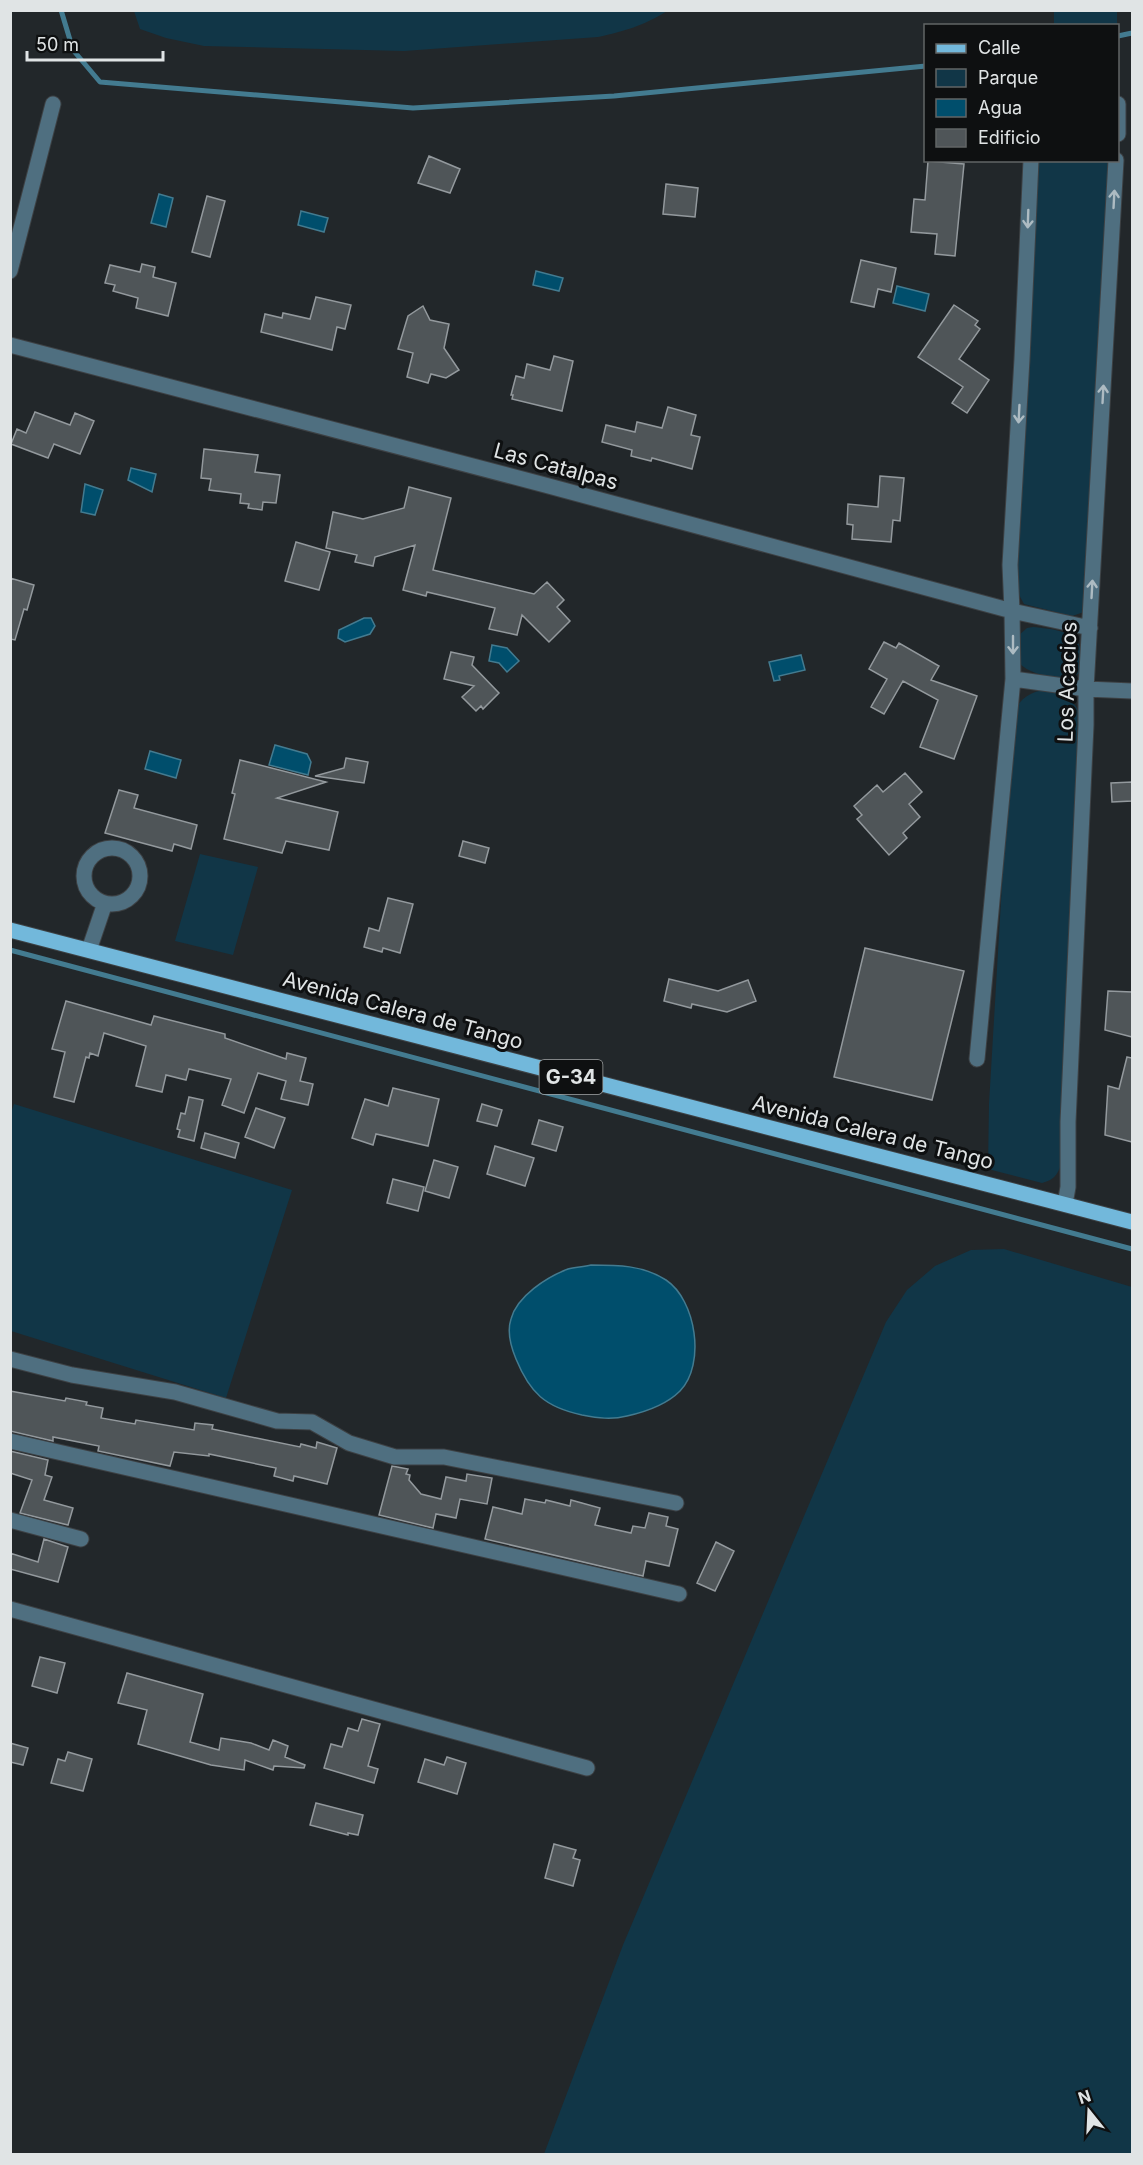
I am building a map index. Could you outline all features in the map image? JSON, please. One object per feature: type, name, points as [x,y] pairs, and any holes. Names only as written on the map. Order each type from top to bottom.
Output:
[{"type":"main road","name":"Avenida Calera de Tango","points":[[10,930],[1132,1222]]},
{"type":"street","points":[[10,271],[53,104]]},
{"type":"street","points":[[977,1059],[1013,680],[1010,565],[1031,162]]},
{"type":"street","name":"Los Acacios","points":[[1065,1204],[1068,1187],[1068,1122],[1086,689],[1116,162]]},
{"type":"street","name":"Las Catalpas","points":[[10,345],[523,479],[1012,611],[1090,628]]},
{"type":"street","points":[[1013,680],[1086,689],[1132,691]]},
{"type":"street","points":[[89,950],[105,903]]},
{"type":"street","points":[[10,1359],[72,1375],[175,1392],[277,1422],[312,1422],[349,1443],[395,1457],[444,1457],[676,1503]]},
{"type":"street","points":[[10,1441],[679,1594]]},
{"type":"street","points":[[10,1520],[81,1539]]},
{"type":"street","points":[[10,1609],[587,1768]]},
{"type":"green space","points":[[134,10],[667,11],[650,21],[598,37],[404,51],[204,46],[166,38],[140,29]]},
{"type":"green space","points":[[1054,11],[1117,11],[1117,24],[1054,24]]},
{"type":"green space","points":[[1035,162],[1110,162],[1084,612],[1072,616],[1024,604],[1017,591],[1014,561]]},
{"type":"green space","points":[[1033,627],[1070,635],[1079,645],[1080,673],[1074,676],[1057,677],[1024,668],[1019,663],[1018,636],[1027,628]]},
{"type":"green space","points":[[1053,689],[1073,703],[1080,716],[1061,1165],[1054,1177],[1042,1183],[988,1169],[989,1104],[1012,716],[1019,703],[1028,695]]},
{"type":"green space","points":[[200,854],[258,867],[233,955],[175,941]]},
{"type":"green space","points":[[14,1104],[292,1190],[226,1398],[11,1331],[10,1116]]},
{"type":"green space","points":[[1004,1249],[1132,1287],[1132,2154],[544,2154],[623,1945],[886,1322],[907,1290],[935,1266],[971,1250]]},
{"type":"water","points":[[159,194],[173,198],[166,227],[151,223]]},
{"type":"water","points":[[301,211],[328,218],[324,232],[298,225]]},
{"type":"water","points":[[536,271],[563,278],[559,291],[533,285]]},
{"type":"water","points":[[897,286],[929,294],[925,311],[893,303]]},
{"type":"water","points":[[131,468],[156,474],[152,492],[128,480]]},
{"type":"water","points":[[85,484],[103,490],[95,515],[81,512]]},
{"type":"water","points":[[364,618],[371,618],[375,626],[370,634],[345,642],[338,638],[339,630]]},
{"type":"water","points":[[492,645],[507,648],[519,661],[507,672],[499,663],[489,661]]},
{"type":"water","points":[[801,655],[805,670],[779,676],[780,680],[774,681],[769,662]]},
{"type":"water","points":[[275,745],[307,754],[311,762],[308,775],[269,765]]},
{"type":"water","points":[[150,751],[181,760],[176,778],[145,769]]},
{"type":"water","points":[[591,1265],[620,1266],[648,1271],[666,1280],[676,1289],[684,1302],[694,1333],[693,1365],[680,1391],[662,1404],[621,1417],[604,1418],[569,1412],[540,1397],[521,1371],[510,1334],[511,1319],[519,1303],[534,1288],[551,1277],[568,1269]]},
{"type":"building","points":[[429,156],[460,169],[450,193],[418,183]]},
{"type":"building","points":[[928,162],[964,164],[955,256],[935,254],[937,234],[911,232],[914,199],[925,200]]},
{"type":"building","points":[[666,184],[698,188],[695,217],[663,214]]},
{"type":"building","points":[[207,196],[225,201],[210,257],[192,252]]},
{"type":"building","points":[[861,260],[896,268],[891,292],[878,289],[874,307],[851,302]]},
{"type":"building","points":[[142,264],[155,267],[153,277],[176,283],[168,316],[136,308],[138,298],[113,291],[115,285],[105,283],[110,265],[140,272]]},
{"type":"building","points":[[316,297],[351,305],[345,329],[337,327],[332,350],[261,332],[265,314],[282,318],[283,313],[310,319]]},
{"type":"building","points":[[954,305],[978,321],[975,325],[980,329],[959,359],[989,380],[967,413],[952,403],[963,387],[918,357]]},
{"type":"building","points":[[423,306],[430,320],[449,324],[444,348],[459,370],[446,378],[431,374],[428,383],[407,377],[413,353],[398,349],[408,316]]},
{"type":"building","points":[[554,356],[573,361],[562,411],[512,399],[516,376],[524,378],[527,364],[550,370]]},
{"type":"building","points":[[668,407],[696,415],[691,435],[700,437],[692,469],[652,458],[651,461],[631,456],[632,450],[602,442],[606,425],[635,432],[637,422],[662,428]]},
{"type":"building","points":[[35,412],[70,425],[75,413],[94,421],[80,454],[54,444],[48,458],[11,444],[17,429],[26,433]]},
{"type":"building","points":[[204,449],[258,455],[255,472],[280,475],[276,503],[263,502],[262,510],[248,508],[249,504],[240,503],[241,494],[209,490],[211,479],[201,478]]},
{"type":"building","points":[[880,476],[904,478],[900,521],[893,520],[891,542],[852,539],[853,525],[847,524],[848,504],[878,507]]},
{"type":"building","points":[[409,487],[451,498],[433,570],[534,594],[547,582],[564,600],[557,607],[570,621],[549,642],[522,615],[517,635],[489,629],[495,608],[427,592],[426,596],[403,590],[415,545],[375,557],[373,566],[355,562],[357,555],[326,548],[333,512],[363,519],[404,508]]},
{"type":"building","points":[[296,542],[330,552],[319,590],[285,581]]},
{"type":"building","points":[[10,578],[34,585],[15,640],[10,639]]},
{"type":"building","points":[[884,642],[896,648],[899,643],[939,666],[931,680],[977,696],[954,759],[920,747],[938,700],[903,681],[884,714],[871,707],[887,679],[869,669]]},
{"type":"building","points":[[451,652],[474,657],[472,665],[499,693],[483,709],[481,706],[476,711],[462,697],[474,686],[444,679]]},
{"type":"building","points":[[346,758],[368,762],[364,783],[315,776],[344,768]]},
{"type":"building","points":[[240,760],[326,782],[277,798],[338,812],[329,850],[286,841],[282,853],[224,839],[235,794],[232,793]]},
{"type":"building","points":[[905,773],[922,792],[909,804],[920,817],[903,833],[907,838],[889,855],[857,819],[862,815],[854,806],[877,785],[883,792]]},
{"type":"building","points":[[1132,782],[1132,801],[1112,802],[1111,783]]},
{"type":"building","points":[[119,790],[138,795],[134,808],[197,825],[191,849],[174,844],[172,851],[105,833]]},
{"type":"building","points":[[463,841],[489,848],[485,863],[459,856]]},
{"type":"building","points":[[388,898],[413,904],[400,953],[383,948],[382,952],[364,947],[369,928],[379,931]]},
{"type":"building","points":[[865,948],[964,971],[932,1100],[834,1077]]},
{"type":"building","points":[[669,979],[718,991],[748,980],[756,1001],[727,1012],[692,1004],[691,1008],[664,1001]]},
{"type":"building","points":[[1108,991],[1132,992],[1132,1037],[1105,1030]]},
{"type":"building","points":[[66,1001],[151,1025],[154,1016],[225,1034],[225,1038],[286,1059],[287,1053],[306,1058],[300,1081],[313,1084],[308,1105],[281,1099],[286,1081],[258,1073],[244,1113],[222,1105],[231,1079],[189,1069],[186,1080],[166,1075],[162,1092],[136,1086],[146,1046],[104,1033],[98,1056],[90,1053],[89,1058],[86,1057],[74,1102],[54,1097],[65,1052],[52,1049]]},
{"type":"building","points":[[1127,1057],[1132,1058],[1132,1142],[1105,1135],[1108,1086],[1119,1089]]},
{"type":"building","points":[[393,1088],[439,1099],[428,1146],[376,1134],[373,1145],[352,1138],[365,1099],[388,1106]]},
{"type":"building","points":[[189,1097],[203,1100],[194,1141],[178,1137],[180,1130],[177,1129],[181,1113],[185,1114]]},
{"type":"building","points":[[482,1104],[502,1110],[497,1126],[477,1121]]},
{"type":"building","points":[[256,1108],[285,1118],[274,1148],[245,1137]]},
{"type":"building","points":[[539,1120],[563,1127],[556,1151],[532,1144]]},
{"type":"building","points":[[205,1133],[239,1143],[235,1158],[201,1148]]},
{"type":"building","points":[[495,1146],[534,1158],[525,1186],[487,1174]]},
{"type":"building","points":[[434,1160],[458,1167],[449,1198],[425,1191]]},
{"type":"building","points":[[393,1179],[424,1187],[418,1211],[387,1203]]},
{"type":"building","points":[[10,1391],[65,1401],[66,1398],[87,1402],[86,1405],[103,1408],[101,1418],[135,1424],[136,1420],[194,1430],[195,1423],[213,1425],[212,1429],[300,1447],[301,1444],[316,1448],[317,1442],[337,1448],[327,1484],[294,1476],[293,1481],[274,1476],[276,1468],[209,1454],[209,1456],[174,1452],[170,1466],[98,1451],[99,1446],[53,1437],[53,1441],[10,1431]]},
{"type":"building","points":[[10,1451],[48,1460],[45,1475],[52,1477],[44,1500],[73,1508],[68,1525],[20,1513],[32,1480],[10,1473]]},
{"type":"building","points":[[392,1466],[408,1469],[406,1474],[410,1475],[409,1480],[421,1494],[441,1499],[446,1477],[466,1481],[467,1474],[492,1478],[487,1504],[460,1499],[456,1518],[436,1514],[433,1528],[379,1515]]},
{"type":"building","points":[[525,1499],[545,1503],[546,1500],[570,1506],[571,1500],[600,1508],[595,1525],[631,1533],[633,1526],[645,1528],[649,1513],[668,1517],[666,1526],[678,1529],[669,1566],[646,1561],[643,1576],[485,1539],[493,1507],[522,1514]]},
{"type":"building","points":[[44,1539],[68,1547],[58,1582],[10,1569],[10,1553],[38,1562]]},
{"type":"building","points":[[716,1542],[734,1551],[715,1591],[697,1583]]},
{"type":"building","points":[[40,1657],[65,1663],[57,1693],[32,1686]]},
{"type":"building","points":[[127,1673],[203,1694],[190,1742],[219,1750],[221,1738],[251,1743],[269,1750],[273,1740],[288,1746],[285,1757],[305,1765],[304,1768],[274,1766],[273,1770],[245,1760],[244,1770],[211,1765],[138,1744],[147,1710],[118,1703]]},
{"type":"building","points":[[362,1719],[380,1724],[368,1766],[378,1769],[374,1783],[324,1768],[331,1744],[342,1747],[348,1728],[358,1731]]},
{"type":"building","points":[[10,1743],[28,1748],[23,1765],[10,1762]]},
{"type":"building","points":[[68,1752],[92,1759],[83,1791],[51,1783],[58,1759],[65,1761]]},
{"type":"building","points":[[447,1757],[466,1763],[457,1794],[418,1782],[425,1759],[444,1765]]},
{"type":"building","points":[[316,1803],[363,1815],[358,1835],[348,1833],[348,1835],[310,1825]]},
{"type":"building","points":[[554,1844],[576,1850],[573,1858],[580,1860],[573,1886],[545,1878]]},
{"type":"waterway","points":[[61,10],[73,50],[100,82],[413,108],[614,96],[924,66]]},
{"type":"waterway","points":[[1119,36],[1132,33]]},
{"type":"waterway","points":[[10,950],[1132,1249]]}]
